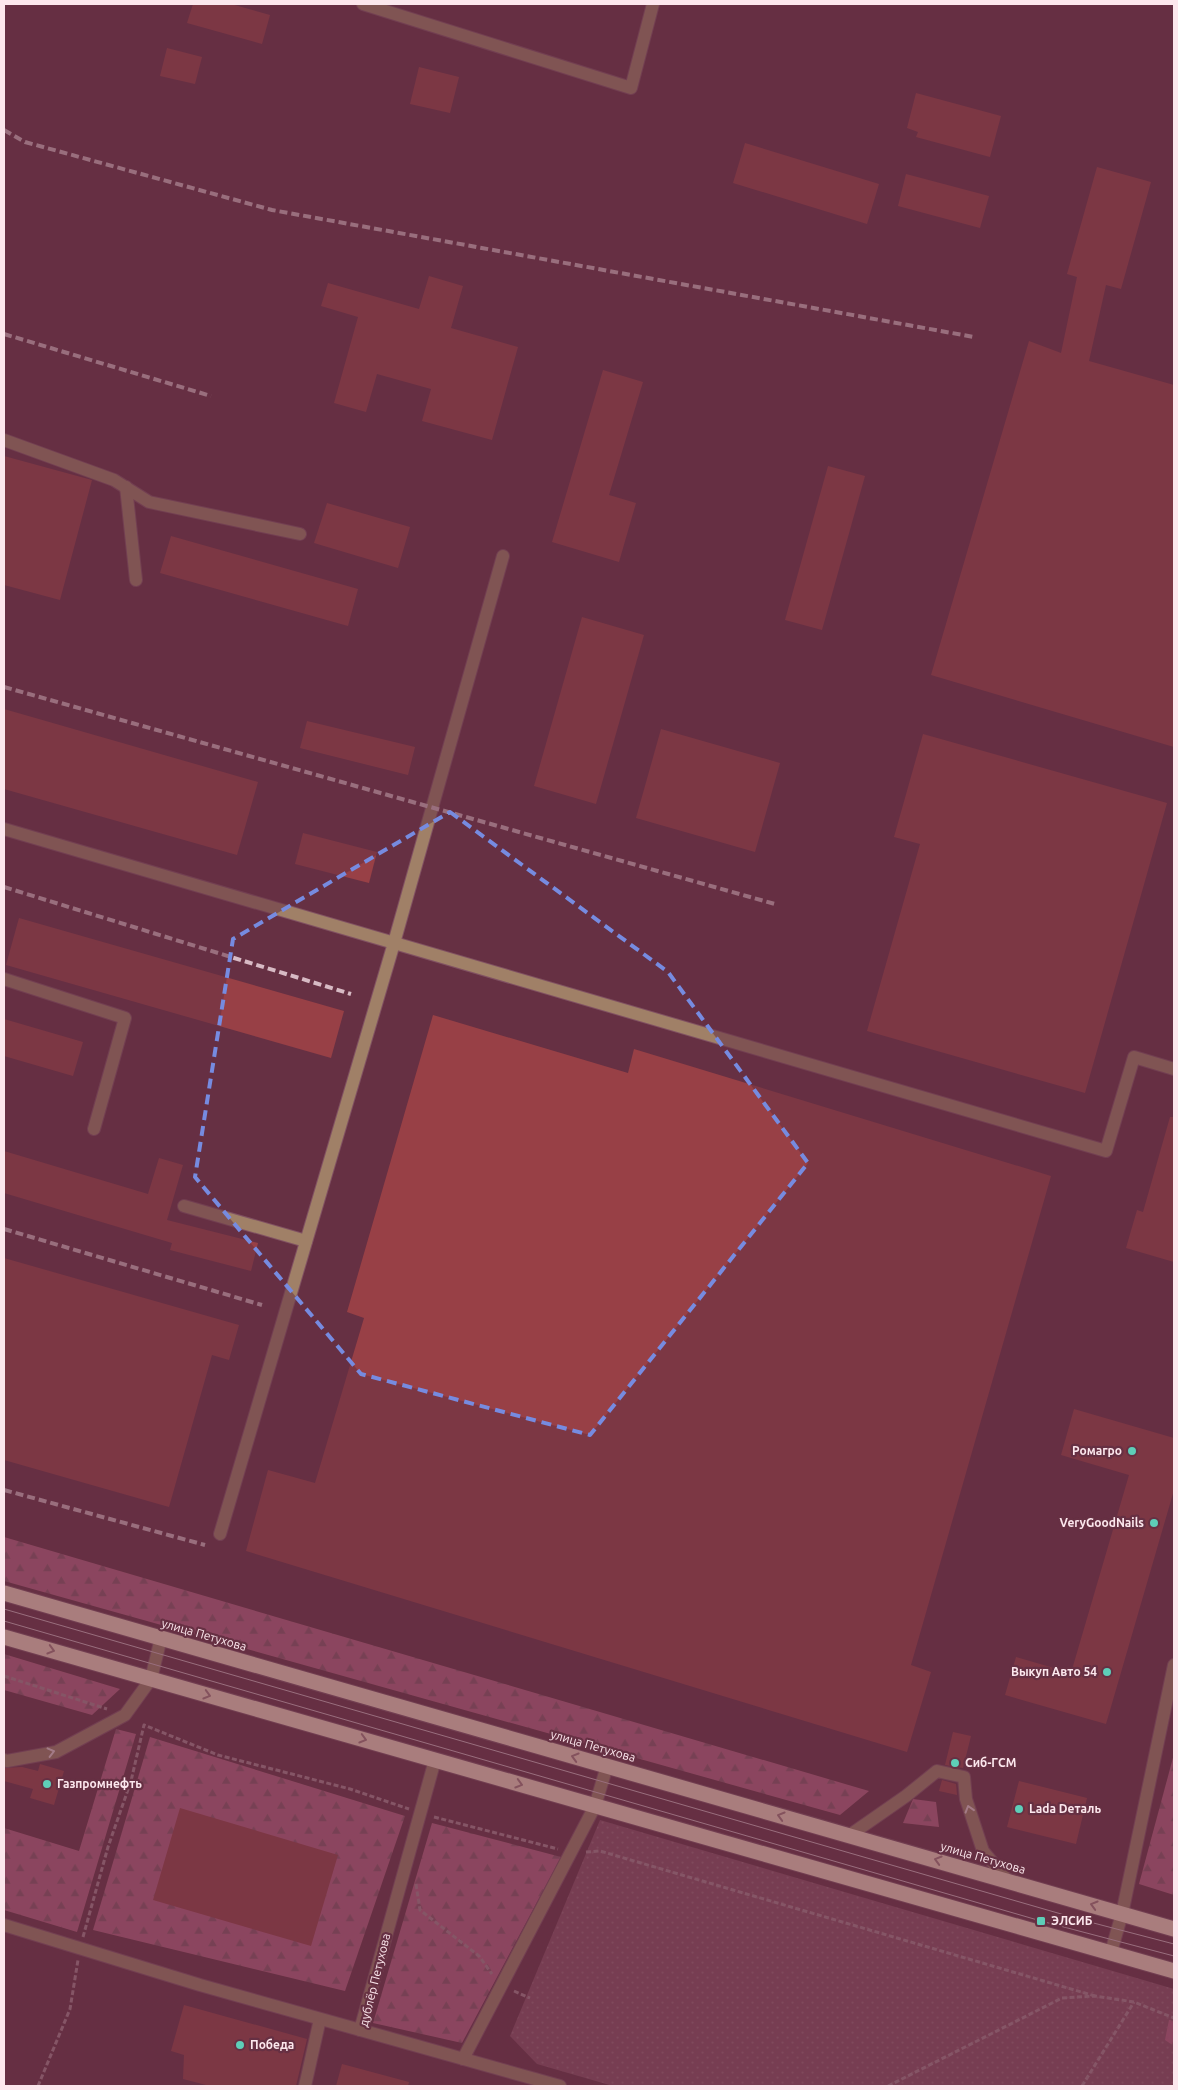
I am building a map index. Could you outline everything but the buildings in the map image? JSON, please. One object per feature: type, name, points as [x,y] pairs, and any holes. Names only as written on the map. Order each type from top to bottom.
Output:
[{"type":"highway","name":"улица Петухова","points":[[4,1593],[1174,1928]]},
{"type":"highway","points":[[4,1637],[1174,1970]]},
{"type":"street","points":[[363,4],[631,88],[653,4]]},
{"type":"street","points":[[4,440],[114,480],[149,502],[300,534]]},
{"type":"street","points":[[126,487],[136,580]]},
{"type":"street","points":[[220,1534],[394,943],[503,556]]},
{"type":"street","points":[[4,829],[1106,1152],[1134,1057],[1174,1069]]},
{"type":"street","points":[[4,979],[125,1018],[94,1129]]},
{"type":"street","points":[[184,1206],[306,1241]]},
{"type":"street","points":[[4,1760],[56,1752],[125,1715],[151,1679],[161,1638]]},
{"type":"street","points":[[1111,1952],[1122,1914],[1174,1665]]},
{"type":"street","name":"дублёр Петухова","points":[[435,1760],[360,2030],[560,2086]]},
{"type":"street","points":[[463,2059],[595,1806],[607,1766]]},
{"type":"street","points":[[850,1836],[937,1771],[964,1777],[966,1799],[982,1851],[1008,1881]]},
{"type":"street","points":[[4,1926],[200,1985],[360,2030]]},
{"type":"street","points":[[305,2086],[320,2019]]},
{"type":"path","points":[[4,1676],[125,1715],[144,1725],[218,1755],[350,1789],[420,1813],[570,1852],[600,1851],[1095,1996],[1134,2002],[1174,2018]]},
{"type":"path","points":[[38,2086],[70,2009],[80,1948],[108,1846],[132,1781],[144,1725]]},
{"type":"path","points":[[416,1883],[420,1910],[479,1956],[501,1986],[530,1998]]},
{"type":"path","points":[[888,2086],[1062,1998],[1095,1996]]},
{"type":"path","points":[[1082,2086],[1134,2002]]},
{"type":"highlighted area","points":[[450,812],[668,972],[808,1163],[590,1435],[361,1374],[195,1177],[233,939]]},
{"type":"shaded area","points":[[600,1820],[1174,1989],[1174,2086],[613,2086],[537,2064],[510,2036]]},
{"type":"green space","points":[[4,1537],[869,1791],[840,1815],[4,1581]]},
{"type":"green space","points":[[4,1654],[120,1689],[92,1715],[4,1690]]},
{"type":"green space","points":[[116,1729],[136,1734],[77,1932],[4,1910],[4,1828],[79,1851]]},
{"type":"green space","points":[[150,1737],[405,1816],[345,1991],[93,1930]]},
{"type":"green space","points":[[1174,1754],[1174,1895],[1139,1884]]},
{"type":"green space","points":[[913,1799],[936,1802],[939,1827],[903,1823]]},
{"type":"green space","points":[[432,1823],[561,1857],[462,2043],[373,2023]]},
{"type":"green space","points":[[1169,2020],[1174,2020],[1174,2046],[1165,2040]]},
{"type":"tram line","points":[[4,1609],[1082,1920],[1174,1944]]},
{"type":"tram line","points":[[4,1621],[1041,1921],[1174,1956]]},
{"type":"railway","points":[[4,130],[25,142],[272,210],[974,337]]},
{"type":"railway","points":[[4,334],[211,396]]},
{"type":"railway","points":[[4,687],[775,904]]},
{"type":"railway","points":[[4,887],[351,994]]},
{"type":"railway","points":[[4,1229],[262,1305]]},
{"type":"railway","points":[[4,1490],[205,1545]]},
{"type":"place","name":"Ромагро","points":[[1132,1451]]},
{"type":"place","name":"VeryGoodNails","points":[[1154,1523]]},
{"type":"place","name":"Выкуп Авто 54","points":[[1107,1672]]},
{"type":"place","name":"Сиб-ГСМ","points":[[955,1763]]},
{"type":"place","name":"Газпромнефть","points":[[47,1784]]},
{"type":"place","name":"Lada Dеталь","points":[[1019,1809]]},
{"type":"place","name":"ЭЛСИБ","points":[[1041,1921]]},
{"type":"place","name":"Победа","points":[[240,2045]]}]
